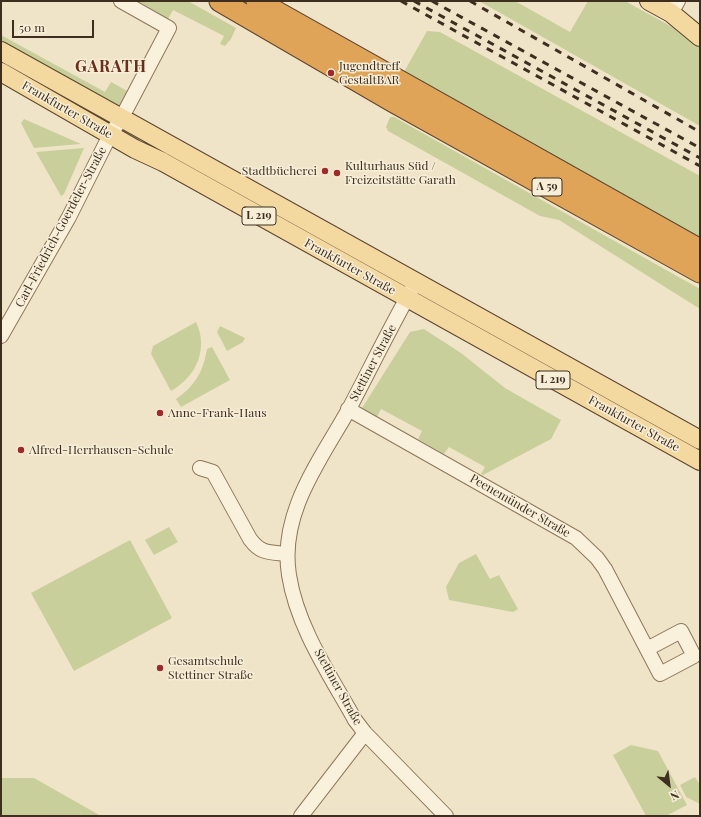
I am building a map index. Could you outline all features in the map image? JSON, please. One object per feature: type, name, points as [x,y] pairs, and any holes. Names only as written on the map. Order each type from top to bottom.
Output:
[{"type":"highway","name":"A 59","points":[[220,1],[250,7],[405,84],[700,250]]},
{"type":"highway","name":"A 59","points":[[250,7],[394,102],[700,272]]},
{"type":"main road","points":[[649,1],[674,7],[700,21]]},
{"type":"main road","points":[[674,7],[700,36]]},
{"type":"main road","name":"Frankfurter Straße","points":[[1,51],[700,440]]},
{"type":"main road","name":"Frankfurter Straße","points":[[1,72],[135,149],[163,162],[700,461]]},
{"type":"street","name":"Frankfurter Straße","points":[[121,1],[169,28],[122,118]]},
{"type":"street","name":"Carl-Friedrich-Goerdeler-Straße","points":[[2,333],[69,218],[110,135],[122,118]]},
{"type":"street","name":"Stettiner Straße","points":[[416,283],[305,487],[290,526],[287,554],[289,575],[300,614],[333,681],[364,733],[446,816]]},
{"type":"street","name":"Peenemünder Straße","points":[[348,409],[576,538],[597,558],[605,569],[646,649]]},
{"type":"street","points":[[200,468],[213,472],[250,539],[256,547],[262,551],[287,554]]},
{"type":"street","points":[[301,816],[364,733]]},
{"type":"green space","points":[[137,1],[188,1],[236,28],[231,39],[225,46],[220,44],[224,36],[173,10],[168,19]]},
{"type":"green space","points":[[479,1],[515,1],[570,32],[588,1],[625,1],[694,39],[700,43],[700,126]]},
{"type":"green space","points":[[427,31],[440,32],[700,176],[700,238],[404,72]]},
{"type":"green space","points":[[1,35],[105,92],[111,82],[129,92],[120,106],[117,107],[1,45]]},
{"type":"green space","points":[[390,117],[394,117],[700,289],[700,309],[559,220],[540,216],[388,131],[386,127]]},
{"type":"green space","points":[[24,119],[81,144],[34,148],[21,123]]},
{"type":"green space","points":[[84,148],[64,194],[61,196],[36,152]]},
{"type":"green space","points":[[196,322],[200,332],[201,342],[198,361],[187,378],[171,391],[151,354],[153,346]]},
{"type":"green space","points":[[220,326],[245,338],[243,342],[227,351],[217,332]]},
{"type":"green space","points":[[424,329],[461,353],[505,388],[561,420],[551,439],[483,475],[481,474],[485,467],[449,447],[444,454],[418,439],[422,431],[381,409],[377,417],[362,408],[410,332]]},
{"type":"green space","points":[[212,347],[230,380],[181,407],[176,399],[193,384],[203,365],[207,349]]},
{"type":"green space","points":[[169,527],[178,542],[154,555],[145,540]]},
{"type":"green space","points":[[130,540],[172,618],[74,671],[31,593]]},
{"type":"green space","points":[[476,554],[490,579],[499,575],[518,609],[513,612],[449,600],[446,587],[459,563]]},
{"type":"green space","points":[[631,745],[658,751],[687,805],[666,816],[646,816],[613,755]]},
{"type":"green space","points":[[695,777],[700,785],[700,804],[686,797],[680,785]]},
{"type":"green space","points":[[1,778],[34,778],[101,816],[1,816]]},
{"type":"railway","points":[[401,1],[700,166]]},
{"type":"railway","points":[[414,1],[700,158]]},
{"type":"railway","points":[[432,1],[700,148]]},
{"type":"railway","points":[[470,1],[700,132]]},
{"type":"place","name":"Jugendtreff GestaltBAR","points":[[331,73]]},
{"type":"place","name":"Stadtbücherei","points":[[325,171]]},
{"type":"place","name":"Kulturhaus Süd / Freizeitstätte Garath","points":[[337,173]]},
{"type":"place","name":"Anne-Frank-Haus","points":[[160,413]]},
{"type":"place","name":"Alfred-Herrhausen-Schule","points":[[21,450]]},
{"type":"place","name":"Gesamtschule Stettiner Straße","points":[[160,668]]},
{"type":"district","name":"GARATH","points":[[111,67]]}]
